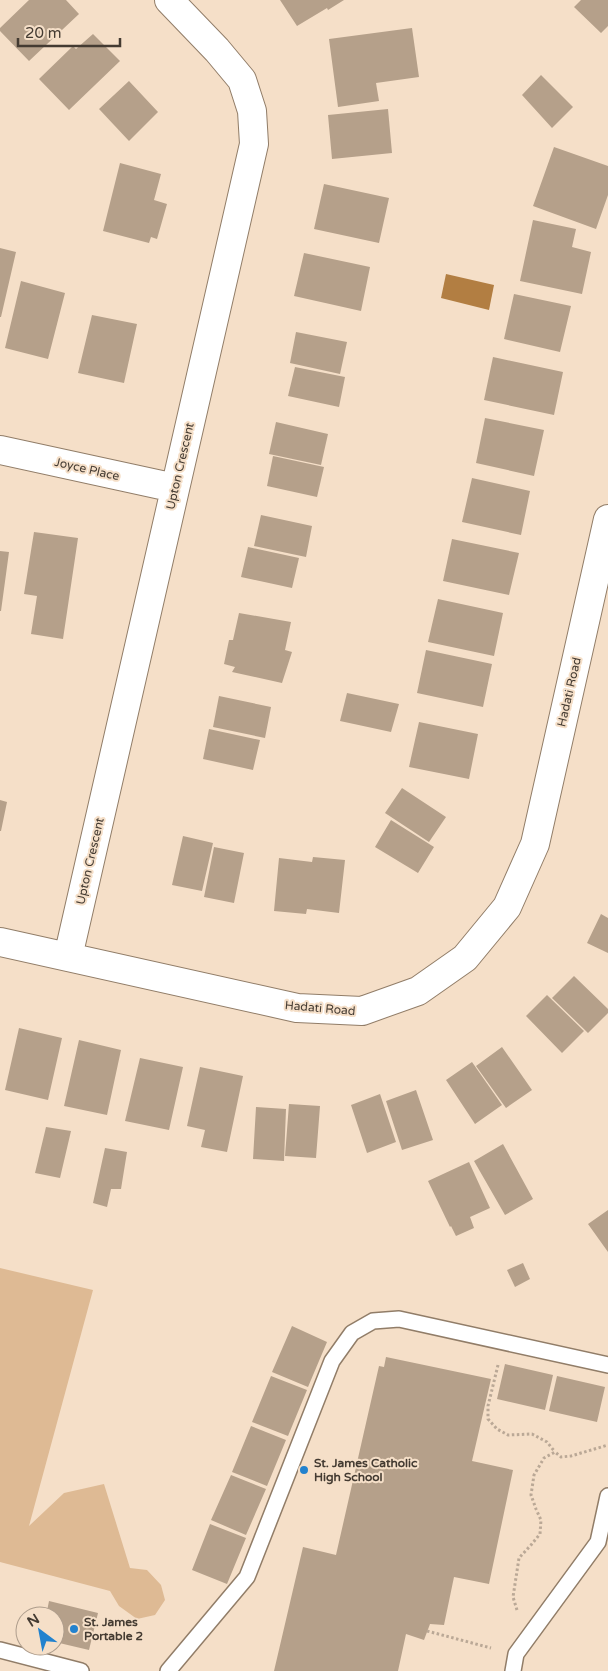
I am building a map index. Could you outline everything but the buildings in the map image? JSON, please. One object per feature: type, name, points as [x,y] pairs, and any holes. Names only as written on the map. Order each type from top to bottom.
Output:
[{"type":"street","name":"Upton Crescent","points":[[68,957],[254,144],[252,110],[242,80],[217,50],[169,0]]},
{"type":"street","name":"Joyce Place","points":[[0,450],[175,488]]},
{"type":"street","name":"Hadati Road","points":[[0,942],[297,1008],[362,1011],[418,991],[465,958],[507,907],[535,844],[608,519]]},
{"type":"lane","points":[[168,1671],[247,1576],[332,1361],[352,1333],[373,1321],[398,1319],[608,1365]]},
{"type":"lane","points":[[513,1671],[516,1654],[598,1542],[608,1496]]},
{"type":"lane","points":[[0,1650],[81,1671]]},
{"type":"path","points":[[504,1342],[488,1406],[488,1419],[497,1429],[508,1435],[532,1434],[547,1442],[561,1457],[571,1456],[608,1445]]},
{"type":"path","points":[[536,1626],[524,1620],[518,1611],[514,1597],[514,1582],[518,1558],[532,1545],[540,1534],[541,1520],[531,1495],[534,1475],[544,1458],[555,1452]]},
{"type":"path","points":[[427,1631],[516,1654]]},
{"type":"shaded area","points":[[446,274],[494,285],[489,310],[441,298]]},
{"type":"shaded area","points":[[0,1268],[93,1290],[29,1526],[64,1493],[104,1484],[130,1568],[147,1570],[161,1585],[165,1600],[155,1615],[137,1619],[119,1606],[110,1591],[0,1562]]},
{"type":"place","name":"St. James Catholic High School","points":[[304,1470]]},
{"type":"place","name":"St. James Portable 2","points":[[74,1629]]}]
